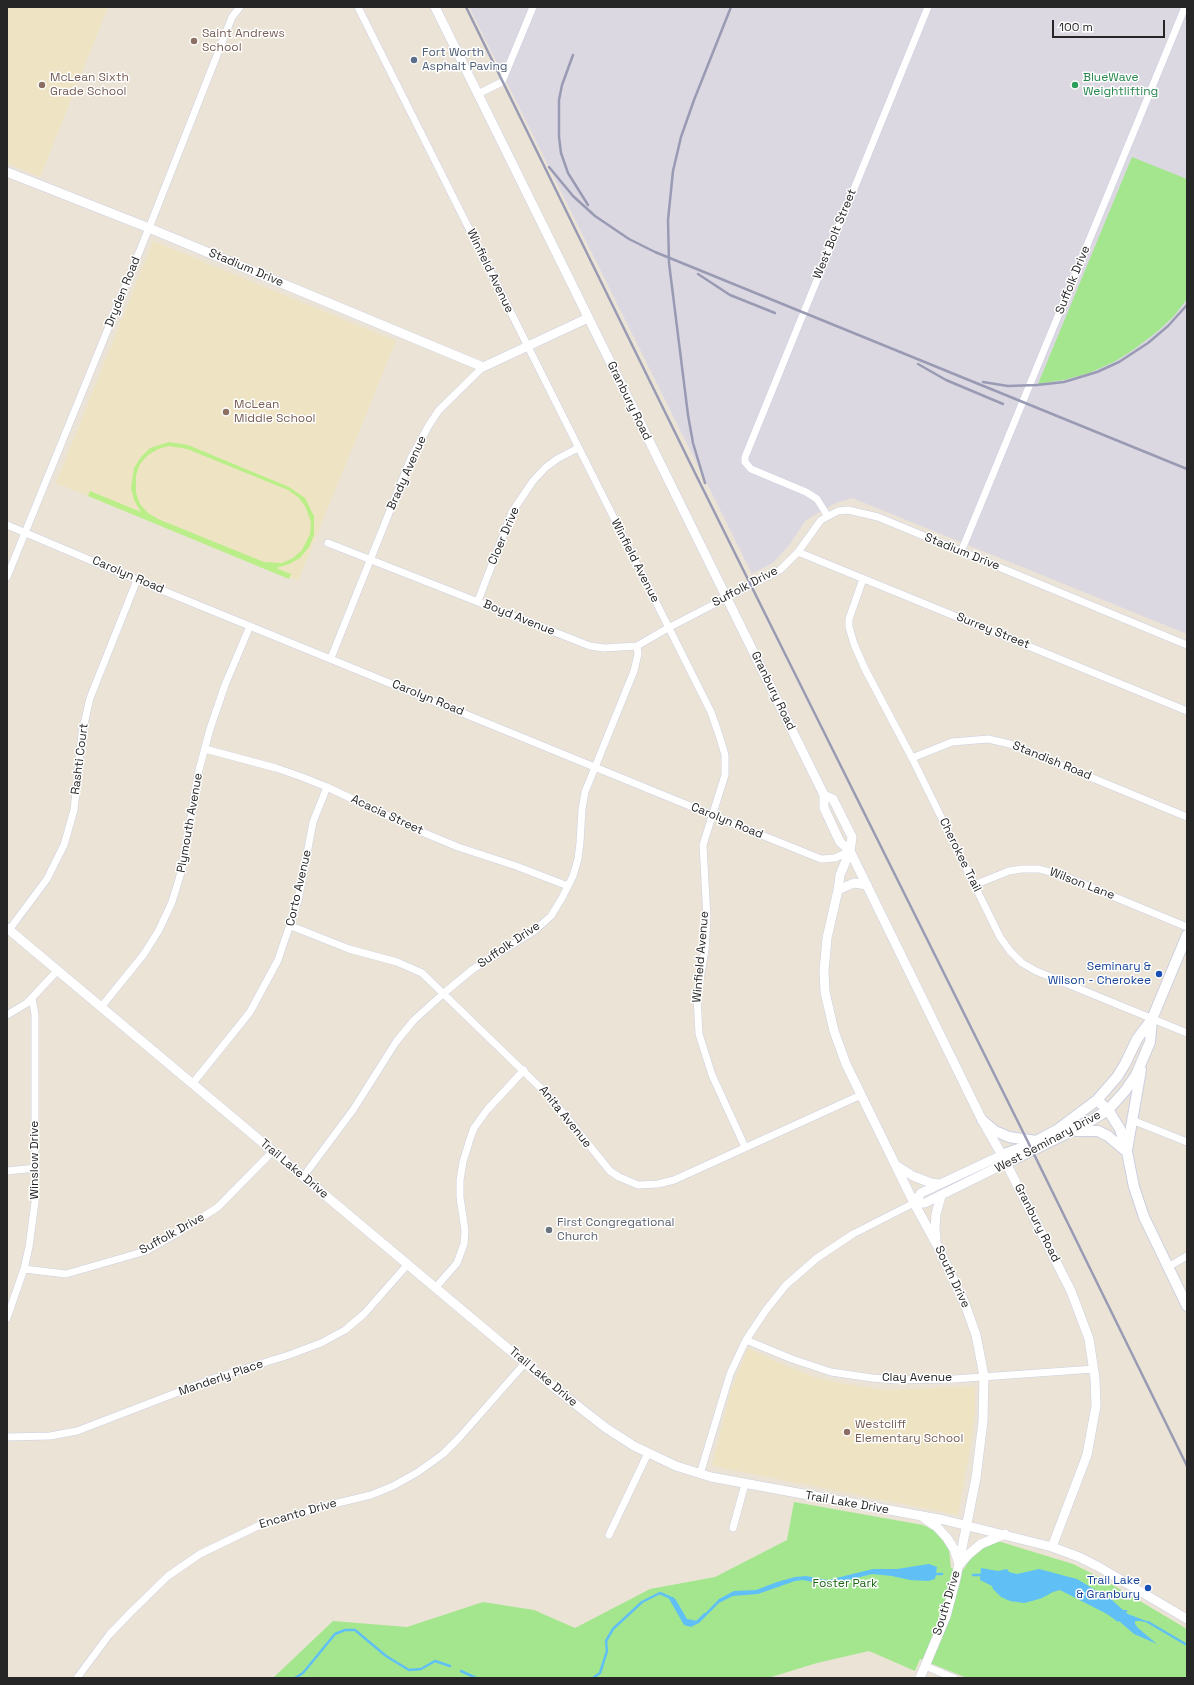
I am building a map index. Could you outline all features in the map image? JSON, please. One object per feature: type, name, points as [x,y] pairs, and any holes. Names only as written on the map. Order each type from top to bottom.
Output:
[{"type":"main road","name":"West Seminary Drive","points":[[1004,1159],[1057,1130],[1097,1100],[1117,1077],[1126,1064],[1137,1039],[1152,1019],[1187,935]]},
{"type":"main road","name":"West Seminary Drive","points":[[1004,1159],[1071,1132],[1108,1110],[1125,1091],[1136,1075],[1150,1042],[1152,1019]]},
{"type":"main road","points":[[1127,1152],[1143,1058]]},
{"type":"main road","points":[[1097,1100],[1108,1110],[1120,1129],[1127,1152],[1132,1181],[1144,1217],[1187,1306]]},
{"type":"main road","points":[[982,1120],[995,1131],[1009,1137],[1036,1141]]},
{"type":"main road","points":[[1071,1132],[1098,1131],[1108,1136],[1127,1152]]},
{"type":"street","name":"Dryden Road","points":[[7,578],[149,228],[232,16],[240,7]]},
{"type":"street","name":"Winfield Avenue","points":[[358,7],[711,712],[725,755],[725,775],[703,845],[707,918],[697,997],[699,1034],[712,1076],[745,1147]]},
{"type":"street","name":"Granbury Road","points":[[434,7],[824,795],[824,808],[840,842],[850,851],[982,1120],[1004,1159],[1071,1291],[1089,1339],[1094,1369],[1096,1406],[1087,1455],[1052,1547]]},
{"type":"street","points":[[478,94],[502,82],[533,7]]},
{"type":"street","name":"West Bolt Street","points":[[828,515],[816,499],[806,492],[751,468],[745,462],[746,454],[928,7]]},
{"type":"street","name":"Suffolk Drive","points":[[961,552],[1186,7]]},
{"type":"street","name":"Stadium Drive","points":[[7,172],[149,228],[483,367]]},
{"type":"street","name":"Brady Avenue","points":[[331,658],[411,458],[428,425],[450,398],[483,367],[588,318]]},
{"type":"street","name":"Cloer Drive","points":[[478,601],[512,512],[533,481],[545,468],[557,459],[578,448]]},
{"type":"street","name":"Stadium Drive","points":[[828,515],[838,511],[848,510],[862,512],[878,517],[1187,645]]},
{"type":"street","name":"Suffolk Drive","points":[[668,628],[726,597],[752,586],[780,570],[798,552],[821,520],[828,515]]},
{"type":"street","name":"Carolyn Road","points":[[7,524],[137,580],[821,859],[835,858],[850,851]]},
{"type":"street","name":"Boyd Avenue","points":[[328,543],[590,646],[604,648],[637,646],[668,628]]},
{"type":"street","name":"Surrey Street","points":[[798,552],[1187,711]]},
{"type":"street","name":"Cherokee Trail","points":[[863,578],[849,620],[852,638],[865,669],[912,758],[1000,937],[1010,951],[1022,963],[1036,971],[1187,1033]]},
{"type":"street","name":"Rashti Court","points":[[8,929],[47,879],[64,845],[74,810],[82,733],[90,698],[137,580]]},
{"type":"street","name":"Plymouth Avenue","points":[[102,1006],[144,954],[159,930],[172,902],[182,869],[199,770],[225,685],[250,626]]},
{"type":"street","name":"Suffolk Drive","points":[[303,1177],[353,1110],[396,1042],[414,1020],[473,969],[534,931],[551,916],[573,876],[578,859],[582,809],[585,792],[634,671],[638,654],[637,646]]},
{"type":"street","name":"Standish Road","points":[[912,758],[952,742],[988,739],[1010,744],[1187,818]]},
{"type":"street","name":"Acacia Street","points":[[205,749],[276,768],[328,787],[422,832],[458,847],[516,866],[568,886]]},
{"type":"street","name":"Corto Avenue","points":[[193,1083],[250,1012],[273,972],[291,926],[298,901],[313,822],[328,787]]},
{"type":"street","name":"Granbury Road","points":[[824,795],[833,799],[852,837],[850,851]]},
{"type":"street","name":"South Drive","points":[[850,851],[840,875],[827,938],[824,971],[825,992],[834,1031],[846,1064],[914,1203],[937,1245],[972,1320],[984,1376],[983,1420],[976,1478],[959,1565],[946,1616],[920,1678]]},
{"type":"street","name":"Wilson Lane","points":[[974,885],[1009,871],[1039,869],[1064,876],[1187,927]]},
{"type":"street","points":[[838,890],[854,883],[867,885]]},
{"type":"street","name":"Anita Avenue","points":[[291,926],[349,949],[397,962],[422,973],[524,1070],[550,1097],[610,1171],[619,1177],[638,1185],[658,1184],[674,1180],[861,1095]]},
{"type":"street","name":"Trail Lake Drive","points":[[8,929],[102,1006],[525,1363],[596,1421],[620,1438],[676,1466],[700,1474],[745,1484],[966,1525],[1052,1547],[1094,1565],[1187,1619]]},
{"type":"street","points":[[7,1015],[20,1008],[32,998],[58,970]]},
{"type":"street","name":"Winslow Drive","points":[[7,1318],[24,1269],[34,1224],[36,1168],[35,1015],[32,998]]},
{"type":"street","points":[[436,1287],[456,1263],[464,1244],[465,1231],[460,1197],[461,1171],[465,1152],[474,1128],[487,1110],[524,1070]]},
{"type":"street","points":[[1132,1120],[1187,1142]]},
{"type":"street","name":"Suffolk Drive","points":[[24,1269],[66,1274],[146,1251],[218,1207],[273,1151]]},
{"type":"street","name":"West Seminary Drive","points":[[700,1474],[725,1385],[746,1340],[766,1310],[800,1272],[836,1245],[914,1203],[921,1193],[1004,1159]]},
{"type":"street","name":"West Seminary Drive","points":[[914,1203],[925,1203],[941,1196],[1004,1159]]},
{"type":"street","points":[[897,1166],[913,1176],[931,1183],[940,1184]]},
{"type":"street","points":[[7,1171],[36,1168]]},
{"type":"street","points":[[937,1245],[935,1222],[941,1196]]},
{"type":"street","points":[[1168,1267],[1187,1256]]},
{"type":"street","name":"Manderly Place","points":[[7,1437],[50,1436],[77,1431],[215,1378],[321,1344],[345,1330],[364,1314],[408,1264]]},
{"type":"street","name":"Clay Avenue","points":[[746,1340],[792,1359],[831,1372],[895,1380],[954,1379],[1094,1369]]},
{"type":"street","name":"Encanto Drive","points":[[77,1678],[109,1635],[168,1576],[194,1558],[241,1533],[260,1525],[325,1506],[371,1495],[393,1486],[418,1472],[442,1454],[459,1438],[525,1363]]},
{"type":"street","points":[[609,1535],[648,1453]]},
{"type":"street","points":[[733,1528],[745,1484]]},
{"type":"street","points":[[921,1516],[937,1527],[947,1538],[954,1549],[959,1565]]},
{"type":"street","points":[[959,1565],[980,1544],[1005,1534]]},
{"type":"street","points":[[925,1666],[954,1678]]},
{"type":"shaded area","name":"McLean Sixth Grade School","points":[[7,7],[108,7],[40,177],[7,163]]},
{"type":"shaded area","points":[[469,7],[1187,7],[1187,634],[852,498],[836,503],[806,520],[790,544],[774,562],[752,574]]},
{"type":"shaded area","name":"McLean Middle School","points":[[153,241],[396,341],[298,581],[56,483]]},
{"type":"shaded area","name":"Westcliff Elementary School","points":[[748,1348],[779,1363],[814,1377],[846,1384],[884,1390],[975,1386],[975,1414],[958,1515],[712,1466],[731,1390]]},
{"type":"green space","points":[[1132,157],[1187,179],[1187,299],[1174,316],[1158,331],[1114,362],[1089,373],[1064,380],[1038,384]]},
{"type":"green space","points":[[169,442],[188,445],[289,487],[305,498],[314,516],[314,535],[309,547],[300,558],[289,564],[276,568],[291,574],[289,579],[88,496],[90,491],[141,512],[134,500],[131,488],[134,468],[141,457],[150,448]],"holes":[[[169,446],[187,449],[288,490],[298,497],[305,506],[311,522],[310,534],[302,550],[293,558],[282,563],[264,562],[158,519],[148,513],[140,504],[136,493],[136,475],[140,464],[148,455],[158,449]]]},
{"type":"green space","name":"Foster Park","points":[[794,1502],[923,1525],[933,1530],[942,1538],[949,1550],[951,1568],[964,1569],[969,1560],[982,1548],[996,1542],[1001,1542],[1073,1564],[1101,1578],[1187,1629],[1187,1678],[967,1678],[920,1659],[915,1671],[869,1651],[817,1663],[768,1678],[273,1678],[333,1621],[407,1627],[483,1602],[534,1610],[575,1628],[650,1589],[715,1577],[787,1540]]},
{"type":"water","points":[[929,1564],[937,1567],[935,1579],[928,1581],[910,1580],[872,1574],[829,1585],[803,1580],[795,1581],[758,1594],[733,1596],[719,1603],[699,1623],[691,1627],[684,1625],[668,1597],[673,1597],[676,1600],[687,1619],[698,1621],[719,1599],[734,1591],[756,1590],[795,1577],[806,1576],[828,1580],[873,1569],[897,1569]]},
{"type":"water","points":[[981,1568],[998,1571],[1007,1569],[1009,1572],[1017,1574],[1039,1569],[1077,1579],[1112,1600],[1123,1610],[1128,1610],[1126,1612],[1128,1614],[1149,1622],[1135,1621],[1135,1624],[1157,1644],[1134,1634],[1119,1621],[1118,1622],[1107,1614],[1060,1590],[1042,1598],[1024,1603],[1010,1601],[1001,1597],[992,1586],[980,1580]]},
{"type":"waterway","points":[[932,1574],[942,1574]]},
{"type":"waterway","points":[[973,1575],[982,1575]]},
{"type":"waterway","points":[[593,1678],[600,1673],[607,1651],[606,1641],[613,1629],[642,1602],[660,1593],[671,1598]]},
{"type":"waterway","points":[[697,1622],[705,1614]]},
{"type":"waterway","points":[[1148,1622],[1187,1645]]},
{"type":"waterway","points":[[295,1678],[303,1673],[335,1634],[345,1630],[355,1630],[386,1656],[409,1670],[421,1669],[435,1661],[450,1666]]},
{"type":"waterway","points":[[461,1671],[476,1678]]},
{"type":"railway","points":[[466,7],[1187,1466]]},
{"type":"railway","points":[[705,483],[693,443],[688,415],[669,263],[668,220],[673,171],[681,137],[731,7]]},
{"type":"railway","points":[[573,55],[562,85],[559,100],[559,137],[561,153],[568,173],[588,205]]},
{"type":"railway","points":[[549,167],[573,196],[595,216],[629,239],[655,252],[1187,469]]},
{"type":"railway","points":[[698,274],[730,295],[775,313]]},
{"type":"railway","points":[[983,382],[1008,386],[1037,385],[1064,382],[1097,372],[1119,362],[1148,343],[1168,326],[1187,305]]},
{"type":"railway","points":[[918,364],[946,380],[1003,404]]},
{"type":"place","name":"Saint Andrews School","points":[[194,41]]},
{"type":"place","name":"Fort Worth Asphalt Paving","points":[[414,60]]},
{"type":"place","name":"McLean Sixth Grade School","points":[[42,85]]},
{"type":"place","name":"BlueWave Weightlifting","points":[[1075,85]]},
{"type":"place","name":"McLean Middle School","points":[[226,412]]},
{"type":"place","name":"Seminary & Wilson - Cherokee","points":[[1159,974]]},
{"type":"place","name":"First Congregational Church","points":[[549,1230]]},
{"type":"place","name":"Westcliff Elementary School","points":[[847,1432]]},
{"type":"place","name":"Trail Lake & Granbury","points":[[1148,1588]]}]
